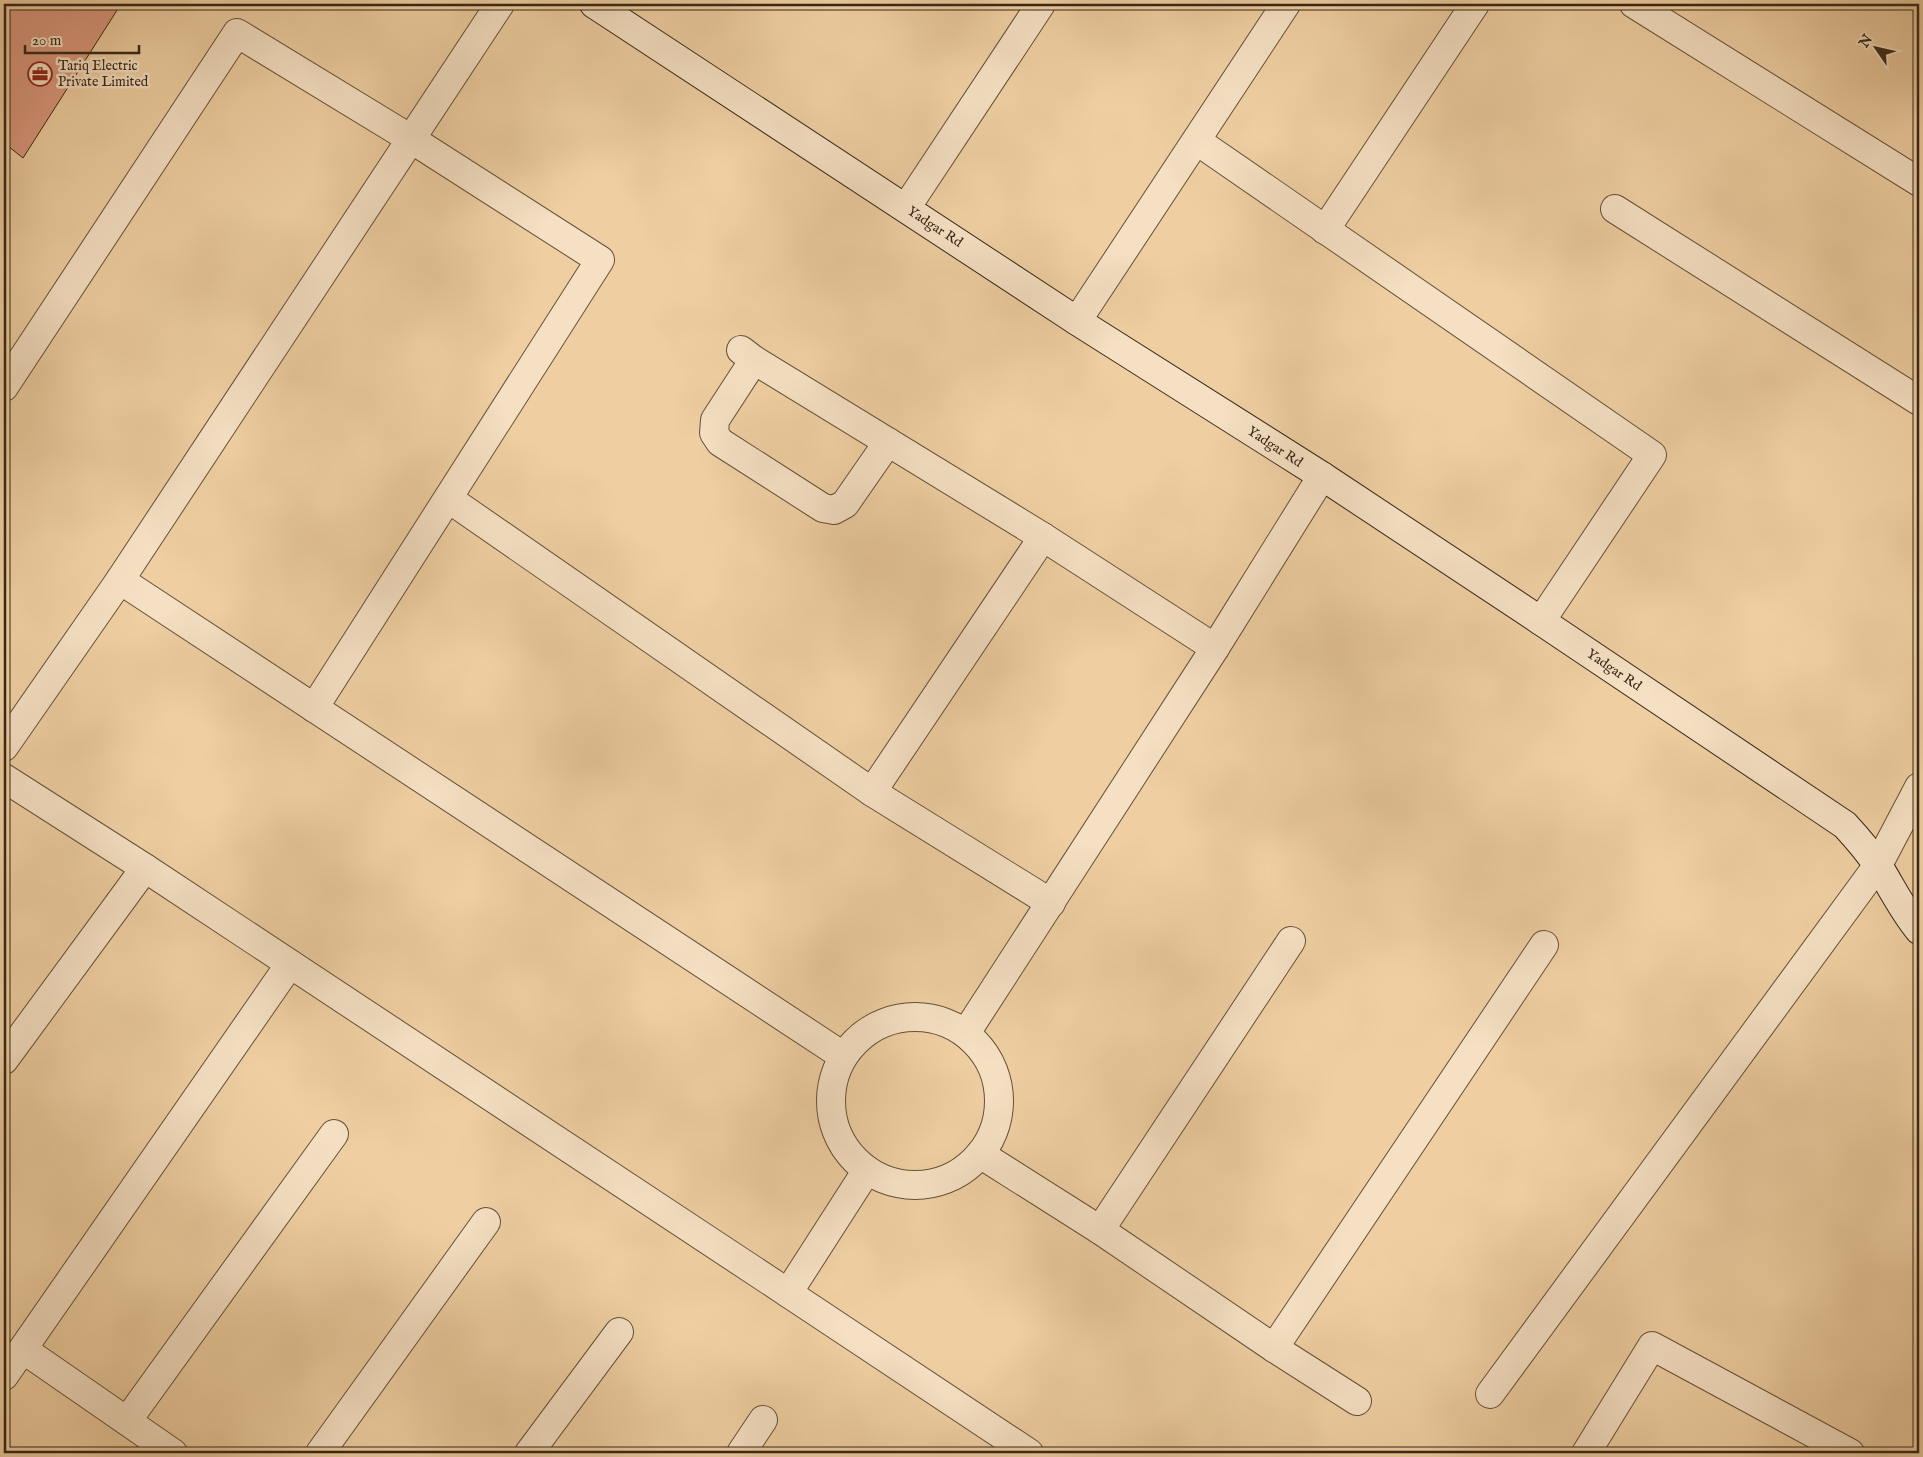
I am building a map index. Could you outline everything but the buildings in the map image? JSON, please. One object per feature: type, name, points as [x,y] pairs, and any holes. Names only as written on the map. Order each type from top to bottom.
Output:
[{"type":"street","points":[[4,747],[120,580],[500,4]]},
{"type":"street","name":"Yadgar Rd","points":[[594,4],[1078,320],[1322,476],[1845,825],[1861,842],[1878,865],[1907,916],[1919,930]]},
{"type":"street","points":[[906,208],[1041,4]]},
{"type":"street","points":[[1078,320],[1197,142],[1286,4]]},
{"type":"street","points":[[1325,230],[1475,4]]},
{"type":"street","points":[[1634,4],[1919,182]]},
{"type":"street","points":[[4,387],[237,33],[410,139],[600,260],[314,708]]},
{"type":"street","points":[[1197,142],[1652,455],[1541,621]]},
{"type":"street","points":[[1615,209],[1919,402]]},
{"type":"street","points":[[888,442],[844,504],[834,510],[823,508],[720,442],[714,433],[716,420],[748,355],[1043,537],[1215,648]]},
{"type":"street","points":[[966,1033],[1215,648],[1322,476]]},
{"type":"street","points":[[448,499],[872,792],[1051,903]]},
{"type":"street","points":[[872,792],[1043,537]]},
{"type":"street","points":[[120,580],[843,1056]]},
{"type":"street","points":[[4,778],[145,868],[1029,1453]]},
{"type":"street","points":[[1490,1394],[1878,865],[1919,787]]},
{"type":"street","points":[[4,1060],[145,868]]},
{"type":"street","points":[[1100,1230],[1291,941]]},
{"type":"street","points":[[1274,1348],[1544,945]]},
{"type":"street","points":[[4,1376],[24,1350],[290,964]]},
{"type":"street","points":[[914,1016],[942,1020],[966,1033],[985,1053],[996,1078],[1000,1104],[994,1130],[980,1154],[962,1170],[939,1181],[922,1184],[914,1185],[889,1181],[867,1170],[848,1152],[836,1130],[831,1105],[833,1080],[843,1056],[862,1035],[887,1021],[914,1016]]},
{"type":"street","points":[[127,1421],[334,1134]]},
{"type":"street","points":[[980,1154],[1100,1230],[1274,1348],[1358,1401]]},
{"type":"street","points":[[788,1293],[867,1170]]},
{"type":"street","points":[[320,1453],[486,1222]]},
{"type":"street","points":[[529,1453],[619,1332]]},
{"type":"street","points":[[1586,1453],[1652,1346],[1850,1453]]},
{"type":"street","points":[[24,1350],[173,1453]]},
{"type":"street","points":[[740,1453],[763,1420]]},
{"type":"place","name":"Tariq Electric Private Limited","points":[[40,74]]}]
